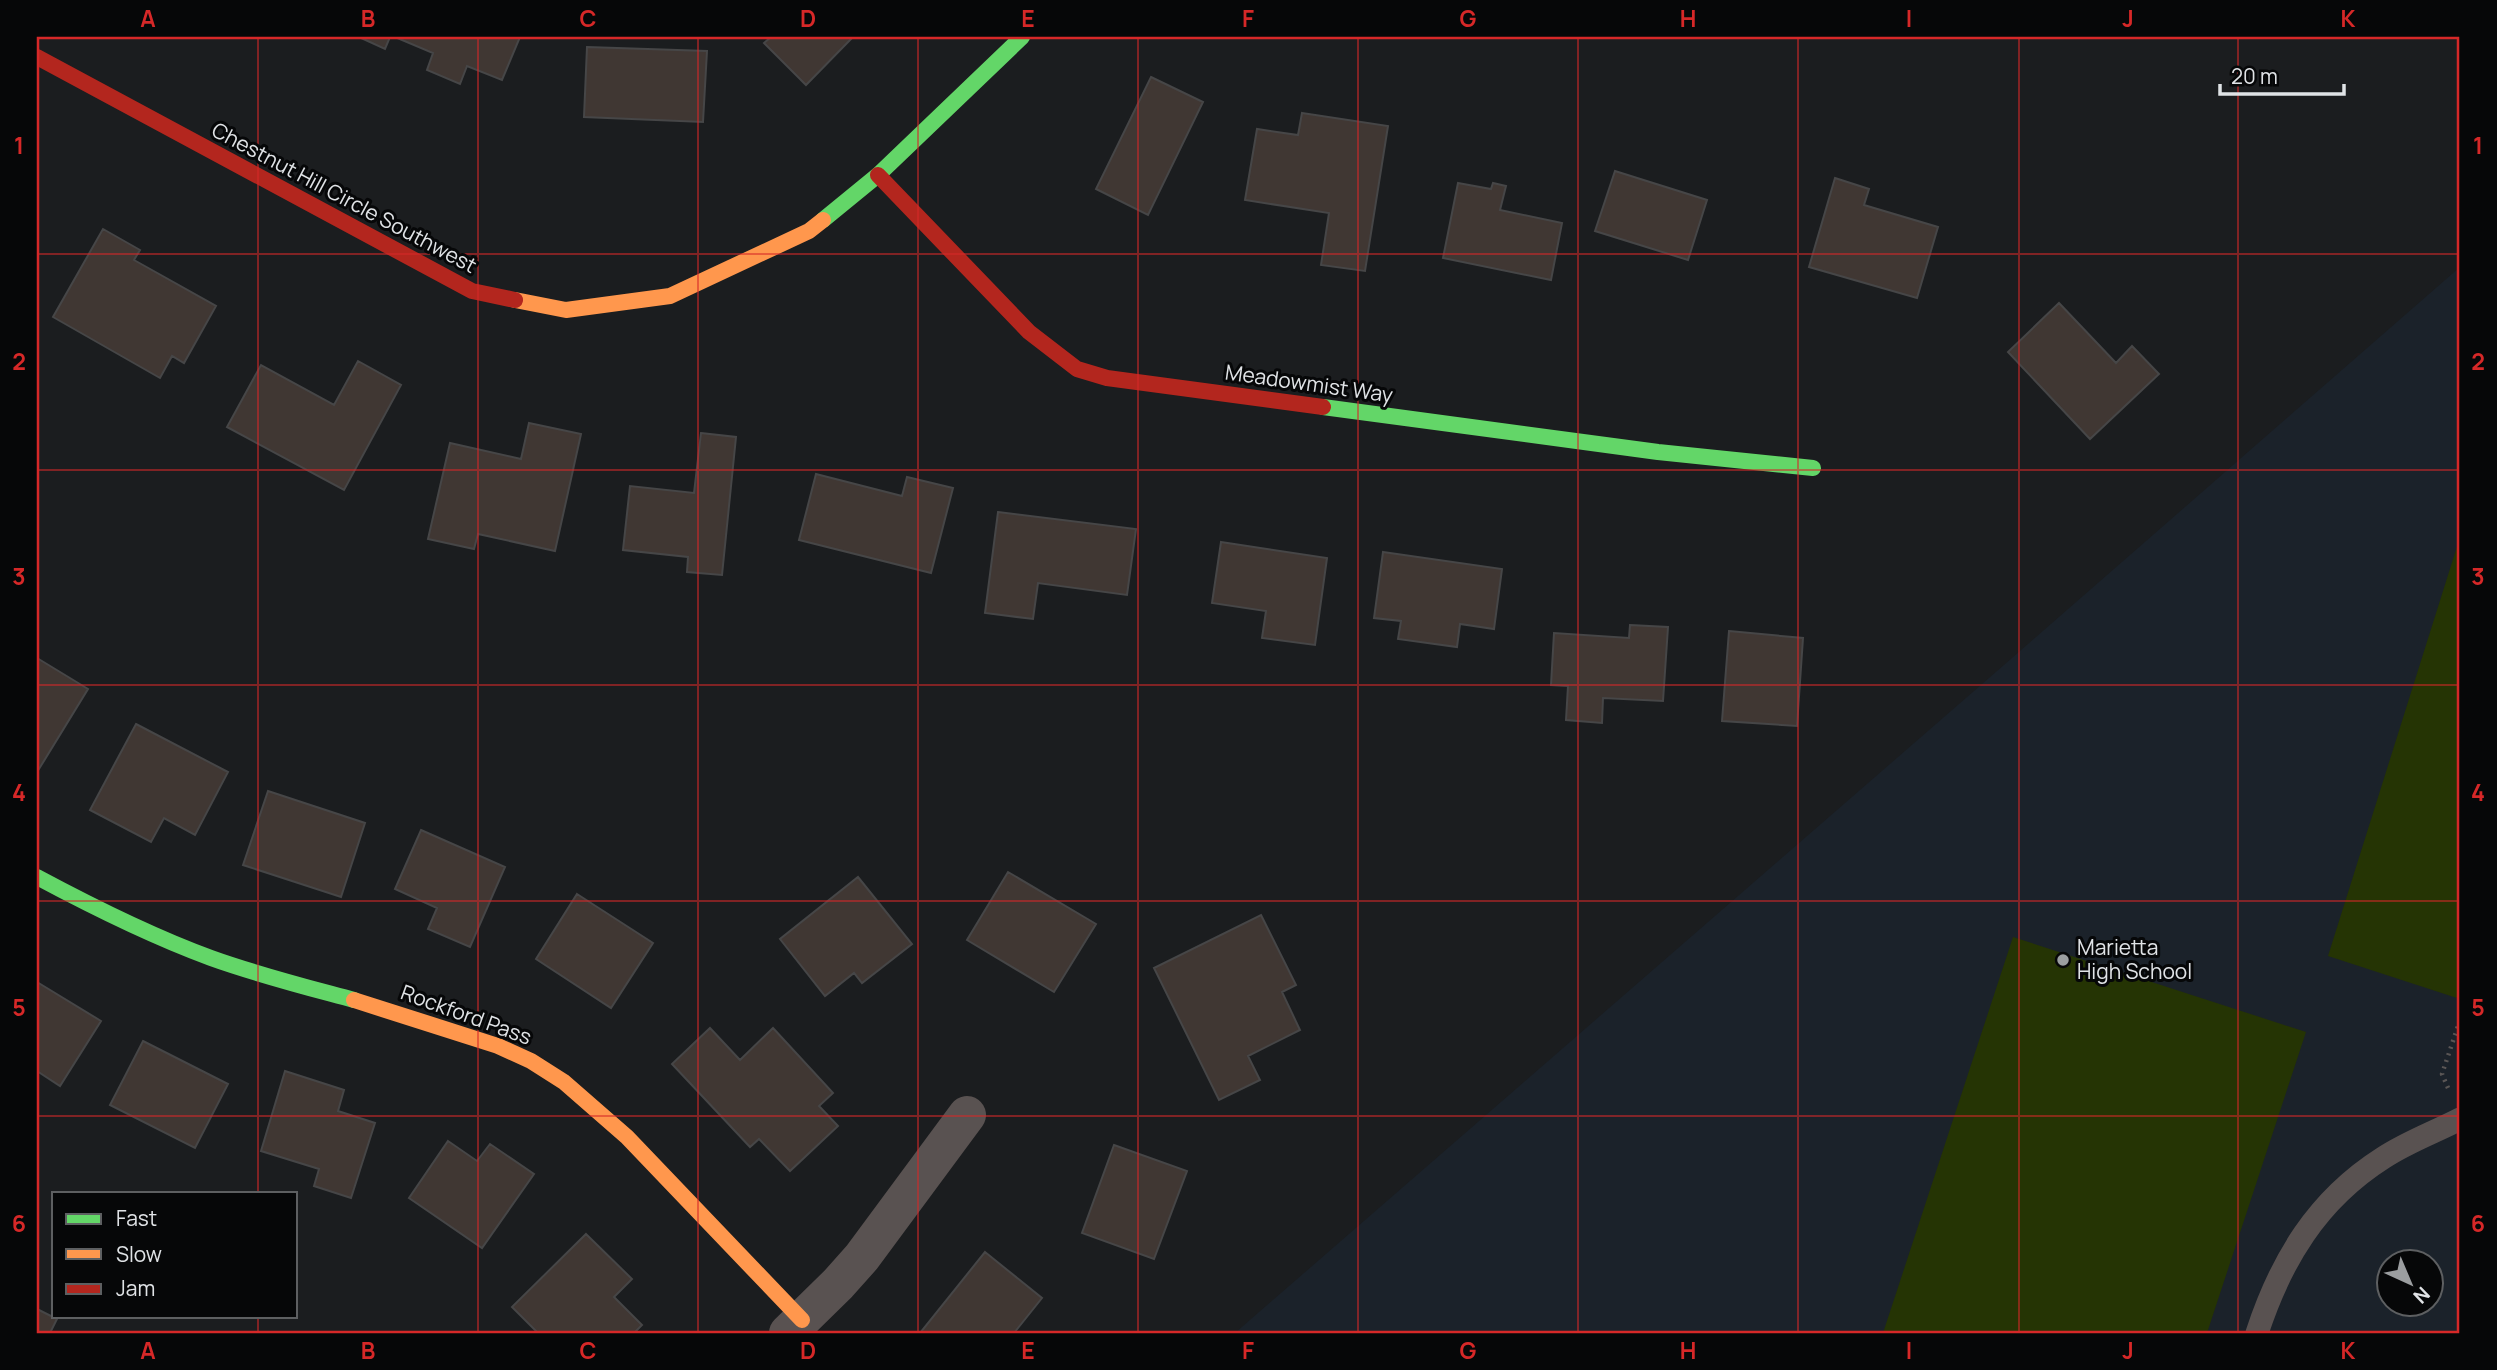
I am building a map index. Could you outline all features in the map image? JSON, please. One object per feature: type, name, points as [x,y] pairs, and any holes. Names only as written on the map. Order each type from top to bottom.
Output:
[{"type":"street","name":"Chestnut Hill Circle Southwest","points":[[37,57],[472,291],[566,310],[670,296],[809,231],[878,175],[1022,37]]},
{"type":"street","name":"Meadowmist Way","points":[[878,175],[1029,332],[1077,369],[1107,377],[1631,449],[1813,468]]},
{"type":"street","name":"Rockford Pass","points":[[37,877],[110,915],[194,951],[269,976],[410,1015],[490,1042],[542,1067],[601,1112],[627,1137],[795,1327]]},
{"type":"street","points":[[795,1327],[838,1284],[876,1239],[967,1115]]},
{"type":"lane","points":[[2257,1333],[2282,1268],[2327,1203],[2353,1178],[2385,1156],[2460,1119]]},
{"type":"path","points":[[2451,1096],[2442,1074],[2460,1020]]},
{"type":"shaded area","name":"Marietta High School","points":[[2460,267],[2460,1333],[1235,1333],[2012,658]]},
{"type":"green space","points":[[2460,537],[2460,999],[2328,956]]},
{"type":"green space","points":[[2013,937],[2306,1032],[2207,1333],[1883,1333]]},
{"type":"building","points":[[359,37],[390,37],[385,49]]},
{"type":"building","points":[[395,37],[520,37],[502,80],[467,66],[460,84],[427,70],[433,53]]},
{"type":"building","points":[[771,37],[853,37],[806,85],[764,43]]},
{"type":"building","points":[[587,47],[707,51],[703,122],[584,117]]},
{"type":"building","points":[[1151,77],[1203,102],[1148,215],[1096,189]]},
{"type":"building","points":[[1302,113],[1388,126],[1365,271],[1321,265],[1329,213],[1245,200],[1257,129],[1298,135]]},
{"type":"building","points":[[1615,171],[1707,200],[1688,260],[1595,231]]},
{"type":"building","points":[[1835,178],[1869,189],[1864,205],[1938,227],[1917,298],[1809,267]]},
{"type":"building","points":[[1458,183],[1491,189],[1493,183],[1506,186],[1500,210],[1562,223],[1551,280],[1443,258]]},
{"type":"building","points":[[103,229],[140,250],[134,260],[216,306],[184,363],[172,356],[160,378],[53,317]]},
{"type":"building","points":[[2059,303],[2116,363],[2132,346],[2159,374],[2090,439],[2008,352]]},
{"type":"building","points":[[358,361],[401,385],[344,490],[227,427],[261,365],[334,405]]},
{"type":"building","points":[[529,423],[581,434],[555,551],[478,534],[474,549],[428,539],[450,443],[521,459]]},
{"type":"building","points":[[701,433],[736,437],[722,575],[687,572],[688,557],[623,550],[630,486],[694,493]]},
{"type":"building","points":[[816,474],[902,496],[907,477],[953,488],[931,573],[799,540]]},
{"type":"building","points":[[998,512],[1136,529],[1127,595],[1038,583],[1033,619],[985,613]]},
{"type":"building","points":[[1221,542],[1327,558],[1315,645],[1262,638],[1266,611],[1212,603]]},
{"type":"building","points":[[1383,552],[1502,569],[1494,629],[1460,624],[1457,647],[1398,639],[1401,621],[1374,618]]},
{"type":"building","points":[[1630,625],[1668,627],[1663,701],[1603,698],[1602,723],[1566,720],[1568,686],[1551,685],[1554,633],[1629,638]]},
{"type":"building","points":[[1729,631],[1803,638],[1797,726],[1722,721]]},
{"type":"building","points":[[37,658],[88,689],[39,769],[37,767]]},
{"type":"building","points":[[136,724],[228,772],[195,835],[164,818],[151,842],[90,810]]},
{"type":"building","points":[[268,791],[365,823],[341,897],[243,865]]},
{"type":"building","points":[[421,830],[505,867],[470,947],[428,929],[437,908],[395,889]]},
{"type":"building","points":[[1008,872],[1096,924],[1054,992],[967,940]]},
{"type":"building","points":[[858,877],[912,944],[862,983],[854,973],[825,996],[780,939]]},
{"type":"building","points":[[577,894],[653,943],[611,1008],[536,959]]},
{"type":"building","points":[[1261,915],[1296,985],[1282,992],[1300,1030],[1248,1056],[1260,1080],[1219,1100],[1154,968]]},
{"type":"building","points":[[37,982],[101,1021],[60,1086],[37,1071]]},
{"type":"building","points":[[710,1028],[740,1060],[773,1028],[833,1093],[819,1106],[838,1126],[790,1171],[759,1139],[750,1147],[672,1064]]},
{"type":"building","points":[[143,1041],[228,1084],[195,1148],[110,1105]]},
{"type":"building","points":[[285,1071],[344,1090],[338,1111],[375,1123],[351,1198],[314,1186],[319,1169],[261,1151]]},
{"type":"building","points":[[448,1141],[477,1161],[490,1144],[534,1174],[482,1248],[409,1198]]},
{"type":"building","points":[[1114,1145],[1187,1171],[1154,1259],[1082,1233]]},
{"type":"building","points":[[586,1234],[632,1279],[614,1297],[642,1325],[634,1333],[538,1333],[512,1307]]},
{"type":"building","points":[[985,1252],[1042,1298],[1014,1333],[920,1333]]},
{"type":"building","points":[[37,1309],[57,1319],[50,1333],[37,1333]]},
{"type":"traffic: fast","points":[[823,220],[878,175],[1022,37]]},
{"type":"traffic: fast","points":[[1323,407],[1658,452],[1813,468]]},
{"type":"traffic: fast","points":[[37,877],[122,921],[211,958],[354,1000]]},
{"type":"traffic: slow","points":[[515,300],[566,310],[670,296],[809,231],[823,220]]},
{"type":"traffic: slow","points":[[354,1000],[498,1046],[531,1061],[564,1082],[627,1137],[802,1320]]},
{"type":"traffic: jam","points":[[37,57],[472,291],[515,300]]},
{"type":"traffic: jam","points":[[878,175],[1029,332],[1077,369],[1107,378],[1323,407]]},
{"type":"place","name":"Marietta High School","points":[[2063,960]]}]
